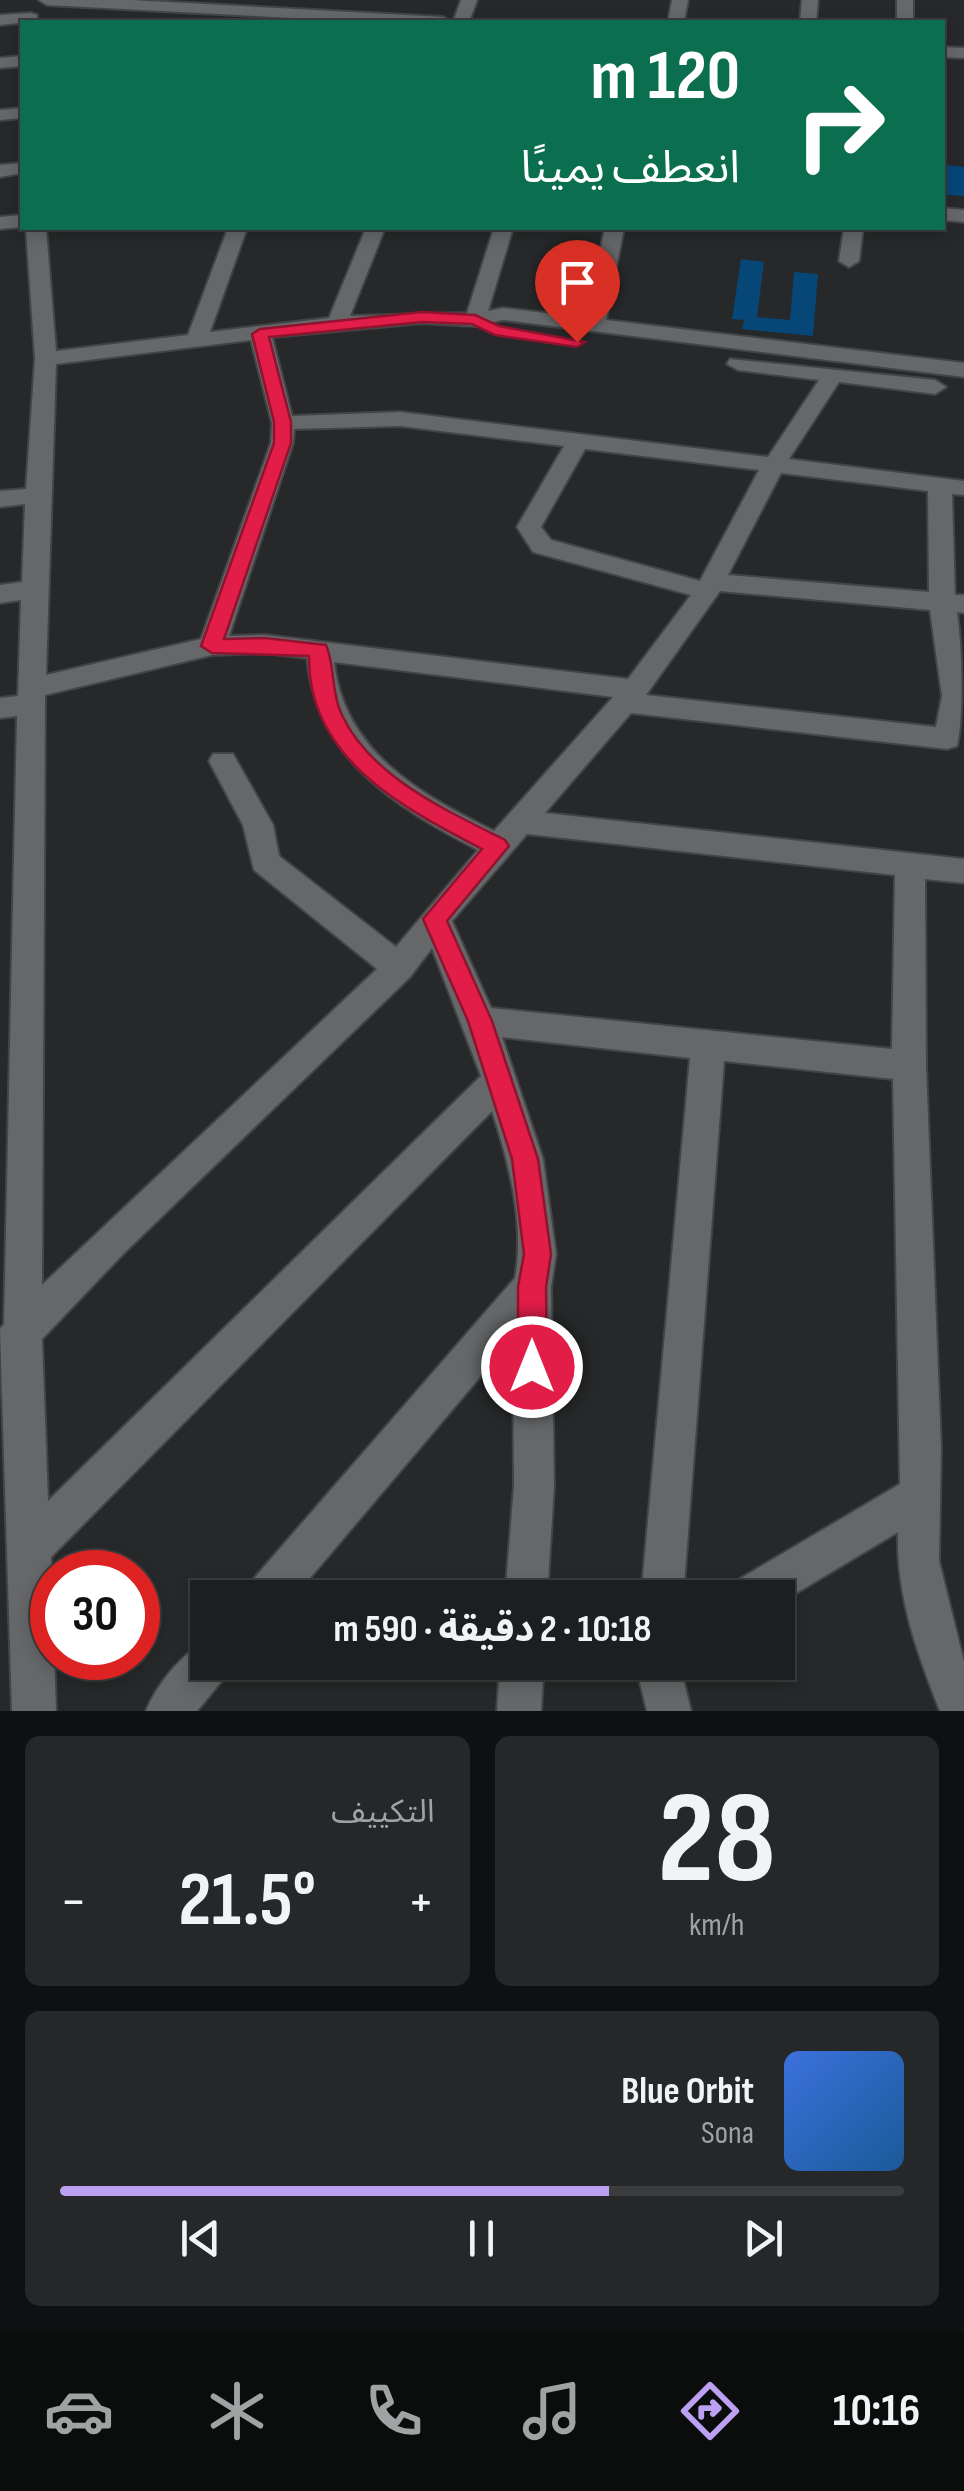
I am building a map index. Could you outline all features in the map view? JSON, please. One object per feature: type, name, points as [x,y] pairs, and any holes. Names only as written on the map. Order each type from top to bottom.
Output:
[{"type":"street","points":[[0,20],[30,12],[48,0],[356,20]]},
{"type":"street","points":[[34,1711],[30,1548],[11,1344],[37,494],[46,359],[36,230]]},
{"type":"street","points":[[198,340],[236,230]]},
{"type":"street","points":[[338,323],[374,230]]},
{"type":"street","points":[[475,320],[503,230]]},
{"type":"street","points":[[594,328],[614,230]]},
{"type":"street","points":[[848,261],[853,230]]},
{"type":"street","points":[[46,359],[338,323],[422,317],[475,320],[503,314],[964,370]]},
{"type":"street","points":[[475,320],[495,330],[831,378],[964,390]]},
{"type":"street","points":[[212,646],[282,443],[283,422],[260,334]]},
{"type":"street","points":[[11,1344],[111,1241],[400,968],[435,919],[630,696],[711,586],[772,468],[831,378]]},
{"type":"street","points":[[0,708],[212,646],[265,644],[948,739],[956,696],[952,486],[772,468],[400,419],[283,422]]},
{"type":"street","points":[[578,442],[528,527],[532,538],[542,546],[711,586],[953,602]]},
{"type":"street","points":[[0,499],[37,494]]},
{"type":"street","points":[[0,594],[36,589]]},
{"type":"street","points":[[319,650],[319,672],[328,708],[344,741],[363,764],[440,817],[497,846]]},
{"type":"street","points":[[223,761],[258,825],[265,862],[400,968]]},
{"type":"street","points":[[0,791],[30,784]]},
{"type":"street","points":[[520,822],[964,871]]},
{"type":"street","points":[[910,864],[908,1066],[918,1562],[936,1647],[962,1711]]},
{"type":"street","points":[[435,919],[480,1021],[525,1159],[538,1254],[532,1287],[534,1486],[527,1580]]},
{"type":"street","points":[[480,1021],[908,1066]]},
{"type":"street","points":[[664,1580],[708,1047]]},
{"type":"street","points":[[30,1548],[501,1079]]},
{"type":"street","points":[[280,1580],[532,1287]]},
{"type":"street","points":[[778,1580],[919,1496]]},
{"type":"street","points":[[168,1711],[195,1680]]},
{"type":"street","points":[[519,1711],[521,1680]]},
{"type":"street","points":[[661,1680],[669,1711]]},
{"type":"building","points":[[945,165],[964,167],[964,196],[947,195]]},
{"type":"building","points":[[741,259],[764,262],[757,317],[790,320],[794,272],[818,274],[813,336],[742,329],[744,320],[732,319]]},
{"type":"route","points":[[532,1367],[532,1287],[538,1254],[525,1159],[480,1021],[435,919],[497,846],[440,817],[363,764],[344,741],[328,708],[319,672],[319,650],[265,644],[212,646],[282,443],[283,422],[260,334],[422,317],[475,320],[495,330],[577,342]]}]
